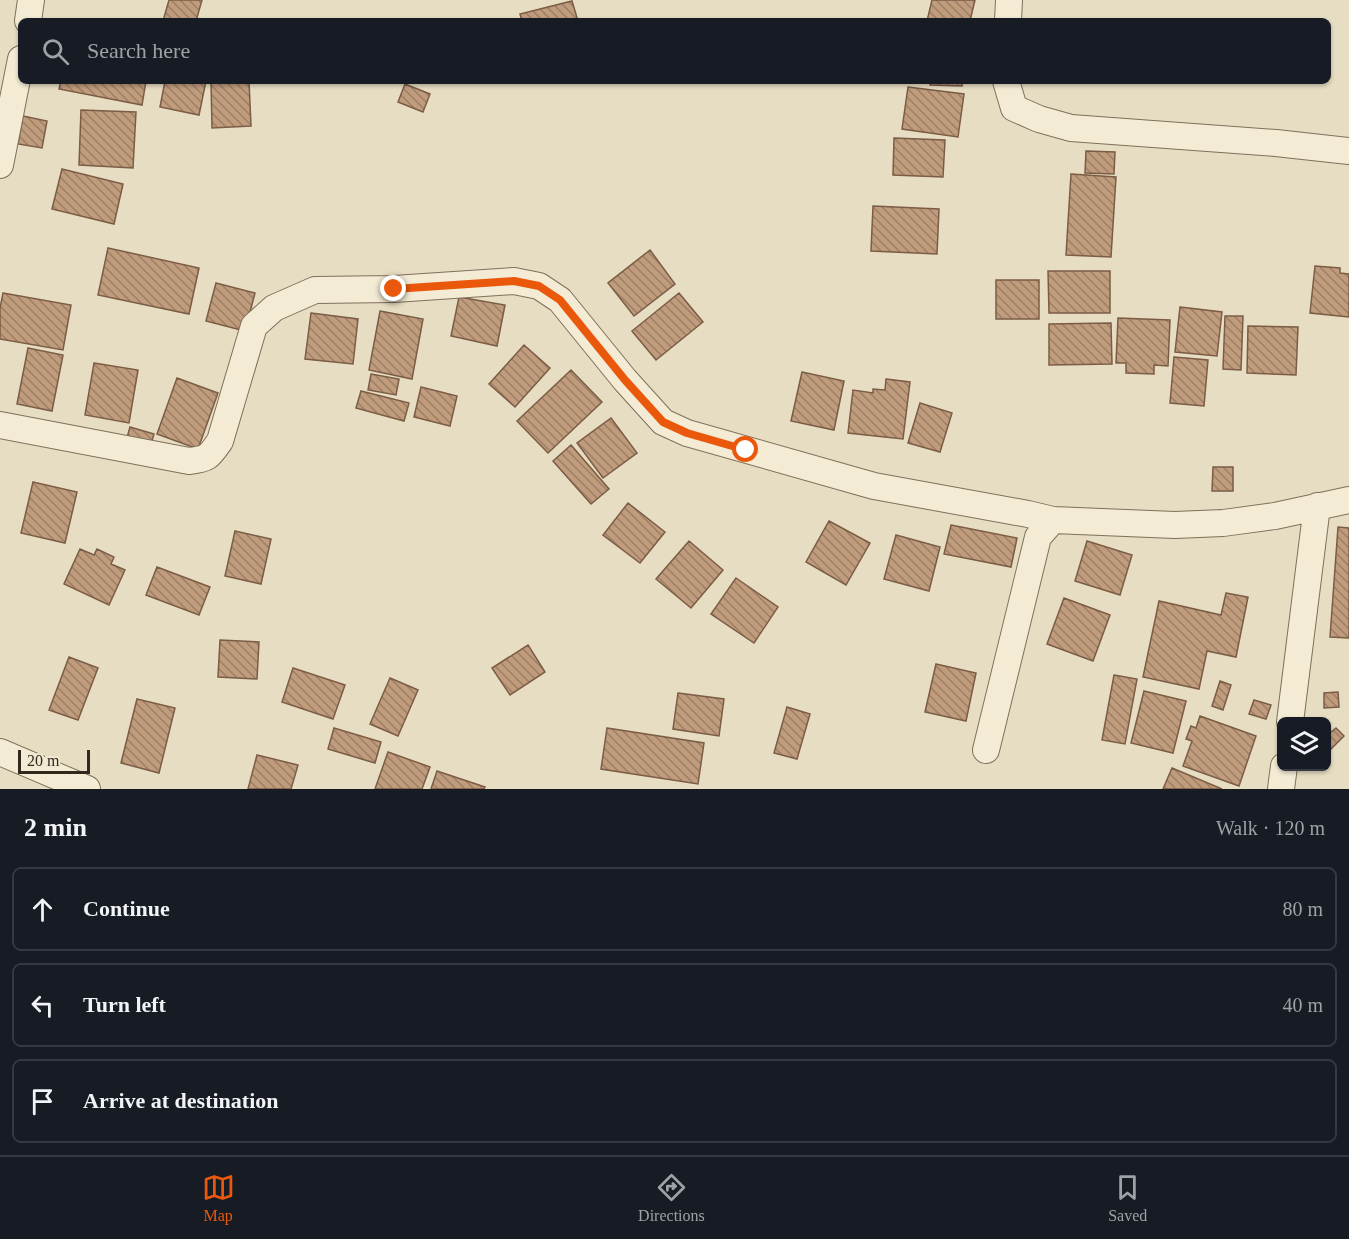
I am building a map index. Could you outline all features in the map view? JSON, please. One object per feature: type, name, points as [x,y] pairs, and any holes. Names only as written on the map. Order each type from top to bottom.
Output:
[{"type":"street","points":[[28,18],[31,0]]},
{"type":"street","points":[[1008,18],[1009,0]]},
{"type":"street","points":[[0,165],[18,74]]},
{"type":"street","points":[[1007,84],[1014,108],[1039,119],[1071,128],[1276,143],[1349,151]]},
{"type":"street","points":[[0,425],[189,461],[204,459],[210,456],[220,441],[254,327],[274,308],[315,290],[394,289],[514,281],[539,286],[560,300],[625,380],[663,422],[687,433],[874,486],[1028,513],[1053,520],[1175,525],[1275,516],[1349,500]]},
{"type":"street","points":[[1291,717],[1317,506]]},
{"type":"street","points":[[986,750],[1038,537],[1053,520]]},
{"type":"street","points":[[0,752],[87,789]]},
{"type":"street","points":[[1281,789],[1283,771]]},
{"type":"building","points":[[169,0],[202,0],[197,18],[164,18]]},
{"type":"building","points":[[932,0],[975,0],[971,18],[928,18]]},
{"type":"building","points":[[572,1],[577,18],[521,18],[520,14]]},
{"type":"building","points":[[60,84],[146,84],[142,105],[59,89]]},
{"type":"building","points":[[164,84],[205,84],[199,115],[160,107]]},
{"type":"building","points":[[211,84],[249,84],[251,126],[212,128]]},
{"type":"building","points":[[405,84],[430,94],[423,112],[398,102]]},
{"type":"building","points":[[930,84],[962,84],[962,86]]},
{"type":"building","points":[[908,87],[964,94],[958,137],[902,129]]},
{"type":"building","points":[[81,110],[136,112],[133,168],[79,165]]},
{"type":"building","points":[[23,116],[47,121],[42,148],[18,144]]},
{"type":"building","points":[[894,138],[945,140],[943,177],[893,175]]},
{"type":"building","points":[[1086,151],[1115,152],[1114,174],[1085,173]]},
{"type":"building","points":[[62,169],[123,184],[114,224],[52,209]]},
{"type":"building","points":[[1071,174],[1116,177],[1111,257],[1066,255]]},
{"type":"building","points":[[873,206],[939,209],[937,254],[871,251]]},
{"type":"building","points":[[108,248],[199,268],[189,314],[98,295]]},
{"type":"building","points":[[650,250],[675,284],[634,316],[608,283]]},
{"type":"building","points":[[1315,266],[1340,268],[1340,273],[1349,274],[1349,317],[1310,313]]},
{"type":"building","points":[[1048,271],[1110,271],[1110,313],[1049,313]]},
{"type":"building","points":[[996,280],[1039,280],[1039,319],[996,319]]},
{"type":"building","points":[[216,283],[255,293],[245,331],[206,321]]},
{"type":"building","points":[[3,293],[71,305],[63,350],[0,339],[0,308]]},
{"type":"building","points":[[679,293],[703,322],[656,360],[632,331]]},
{"type":"building","points":[[459,297],[505,305],[497,346],[451,336]]},
{"type":"building","points":[[1180,307],[1222,312],[1217,356],[1175,352]]},
{"type":"building","points":[[380,311],[423,319],[412,379],[369,370]]},
{"type":"building","points":[[311,313],[358,319],[353,364],[305,359]]},
{"type":"building","points":[[1225,316],[1243,316],[1241,370],[1223,369]]},
{"type":"building","points":[[1118,318],[1170,320],[1168,366],[1154,365],[1154,374],[1126,373],[1126,363],[1116,363]]},
{"type":"building","points":[[1111,323],[1112,364],[1049,365],[1049,324]]},
{"type":"building","points":[[1248,326],[1298,327],[1296,375],[1247,373]]},
{"type":"building","points":[[524,345],[550,368],[515,407],[489,384]]},
{"type":"building","points":[[28,348],[63,355],[52,411],[17,404]]},
{"type":"building","points":[[1174,357],[1208,360],[1204,406],[1170,403]]},
{"type":"building","points":[[94,363],[138,370],[129,423],[85,415]]},
{"type":"building","points":[[571,370],[602,402],[548,453],[517,421]]},
{"type":"building","points":[[802,372],[844,381],[834,430],[791,421]]},
{"type":"building","points":[[371,374],[399,379],[396,395],[368,390]]},
{"type":"building","points":[[177,378],[218,393],[198,449],[157,434]]},
{"type":"building","points":[[886,379],[910,382],[903,439],[848,433],[853,390],[873,393],[873,389],[885,390]]},
{"type":"building","points":[[421,387],[457,396],[450,426],[414,417]]},
{"type":"building","points":[[361,391],[409,403],[404,421],[356,408]]},
{"type":"building","points":[[920,403],[952,413],[940,452],[908,443]]},
{"type":"building","points":[[611,418],[637,453],[603,478],[577,443]]},
{"type":"building","points":[[130,427],[154,434],[149,451],[125,445]]},
{"type":"building","points":[[571,445],[609,489],[591,504],[553,461]]},
{"type":"building","points":[[1213,467],[1233,467],[1233,491],[1212,491]]},
{"type":"building","points":[[33,482],[77,492],[65,543],[21,533]]},
{"type":"building","points":[[628,503],[665,532],[640,563],[603,535]]},
{"type":"building","points":[[829,521],[870,543],[846,585],[806,562]]},
{"type":"building","points":[[951,525],[1017,538],[1011,567],[944,554]]},
{"type":"building","points":[[1338,527],[1349,528],[1349,638],[1330,637]]},
{"type":"building","points":[[235,531],[271,539],[261,584],[225,576]]},
{"type":"building","points":[[896,535],[940,547],[929,591],[884,579]]},
{"type":"building","points":[[689,541],[723,570],[691,608],[656,579]]},
{"type":"building","points":[[1087,541],[1132,555],[1120,595],[1075,581]]},
{"type":"building","points":[[80,549],[94,555],[97,549],[114,557],[111,564],[125,570],[109,605],[64,584]]},
{"type":"building","points":[[157,567],[210,587],[199,615],[146,595]]},
{"type":"building","points":[[736,578],[778,607],[754,643],[711,614]]},
{"type":"building","points":[[1226,593],[1248,597],[1236,657],[1207,651],[1199,689],[1143,677],[1159,601],[1221,615]]},
{"type":"building","points":[[1064,598],[1110,615],[1093,661],[1047,644]]},
{"type":"building","points":[[220,640],[259,642],[257,679],[218,677]]},
{"type":"building","points":[[528,645],[545,672],[510,695],[492,668]]},
{"type":"building","points":[[69,657],[98,668],[78,720],[49,710]]},
{"type":"building","points":[[936,664],[976,673],[966,721],[925,712]]},
{"type":"building","points":[[293,668],[345,685],[333,719],[282,702]]},
{"type":"building","points":[[1114,675],[1137,679],[1125,744],[1102,740]]},
{"type":"building","points":[[390,678],[418,690],[398,736],[370,724]]},
{"type":"building","points":[[1220,681],[1231,685],[1223,710],[1212,706]]},
{"type":"building","points":[[1144,691],[1186,701],[1173,753],[1131,743]]},
{"type":"building","points":[[1338,692],[1339,707],[1324,708],[1324,693]]},
{"type":"building","points":[[678,693],[724,699],[719,736],[673,729]]},
{"type":"building","points":[[137,699],[175,708],[159,773],[121,763]]},
{"type":"building","points":[[1254,700],[1271,705],[1266,719],[1249,714]]},
{"type":"building","points":[[787,707],[810,714],[797,759],[774,753]]},
{"type":"building","points":[[1200,716],[1256,736],[1239,786],[1183,766],[1192,741],[1186,739],[1191,726],[1196,728]]},
{"type":"building","points":[[334,728],[381,742],[375,763],[328,749]]},
{"type":"building","points":[[607,728],[704,743],[698,784],[601,769]]},
{"type":"building","points":[[1336,728],[1344,736],[1331,749],[1331,732]]},
{"type":"building","points":[[388,752],[430,767],[422,789],[375,789]]},
{"type":"building","points":[[257,755],[298,765],[291,789],[248,789]]},
{"type":"building","points":[[1172,768],[1222,789],[1163,789]]},
{"type":"building","points":[[437,771],[485,787],[484,789],[431,789]]},
{"type":"route","points":[[394,289],[514,281],[539,286],[560,300],[625,380],[663,422],[687,433],[746,450]]}]
